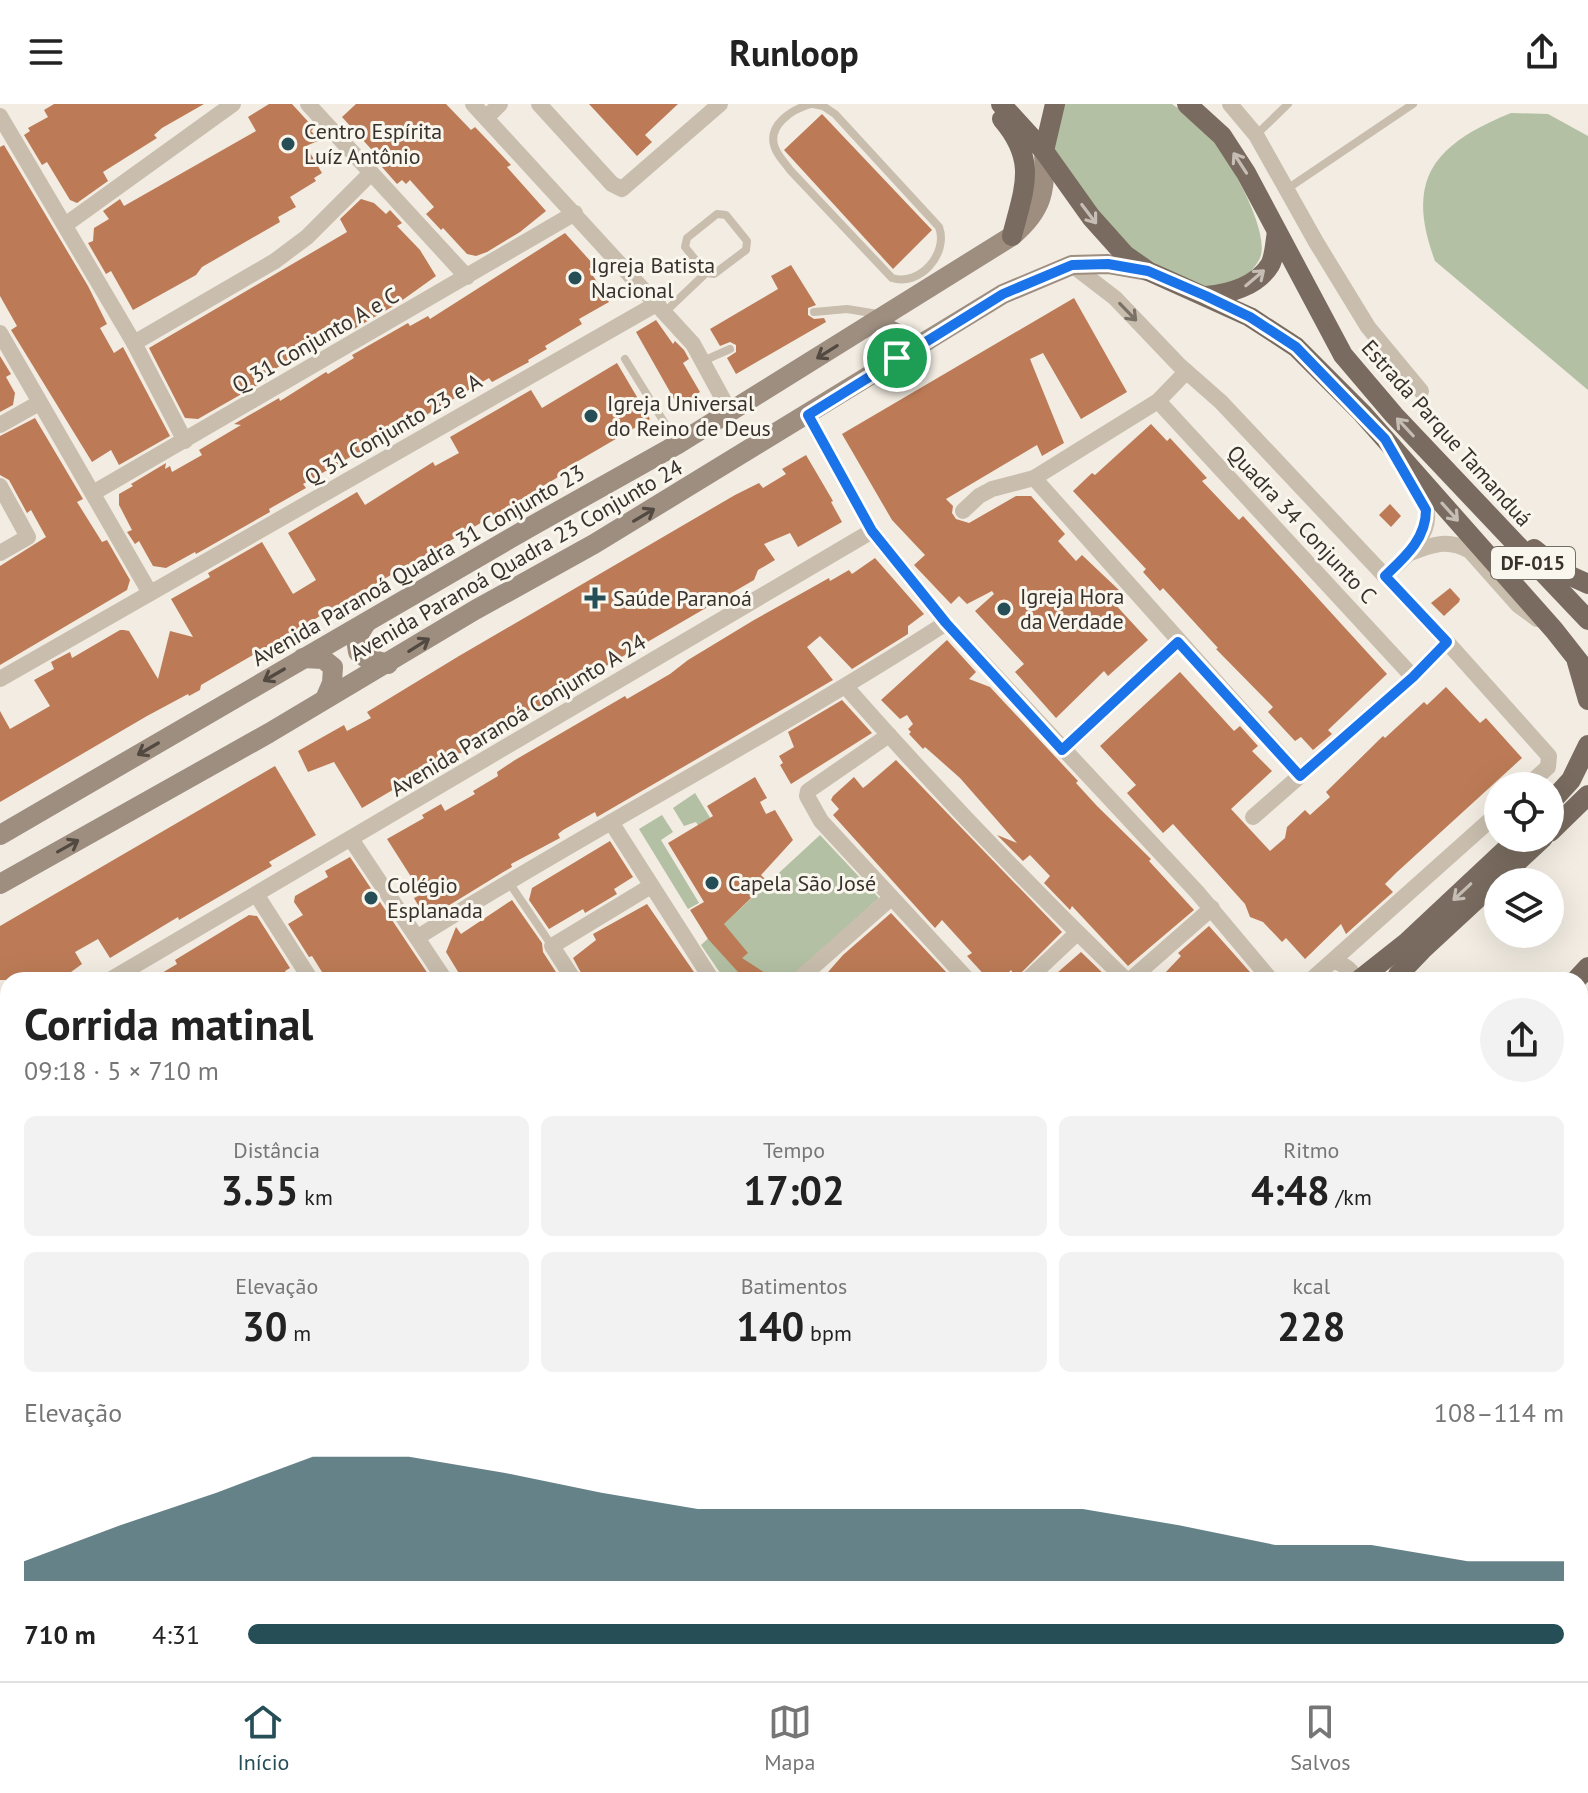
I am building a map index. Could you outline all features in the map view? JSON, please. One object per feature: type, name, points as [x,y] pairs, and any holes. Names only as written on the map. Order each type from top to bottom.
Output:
[{"type":"main road","points":[[989,104],[1012,132],[1025,163],[1026,179],[1012,236]]},
{"type":"main road","name":"DF-015","points":[[1001,104],[1044,151],[1091,217],[1125,255],[1148,271],[1250,317],[1296,347],[1385,439],[1554,630],[1582,666]]},
{"type":"main road","points":[[1044,151],[1055,104]]},
{"type":"main road","name":"Estrada Parque Tamanduá","points":[[1187,104],[1222,136],[1246,173],[1343,355],[1477,505],[1588,620]]},
{"type":"main road","points":[[1206,296],[1248,286],[1261,276],[1271,263],[1277,232]]},
{"type":"main road","points":[[1477,505],[1564,573],[1588,584]]},
{"type":"main road","points":[[1582,666],[1588,700]]},
{"type":"main road","points":[[1564,788],[1588,745]]},
{"type":"main road","points":[[1564,818],[1588,795]]},
{"type":"main road","points":[[1368,972],[1407,942],[1503,852]]},
{"type":"main road","points":[[1401,972],[1528,852]]},
{"type":"street","points":[[0,109],[9,104]]},
{"type":"street","points":[[65,225],[233,104]]},
{"type":"street","points":[[308,104],[467,277]]},
{"type":"street","points":[[473,104],[693,344],[730,412]]},
{"type":"street","points":[[486,118],[500,104]]},
{"type":"street","points":[[539,104],[612,184],[622,189],[720,104]]},
{"type":"street","points":[[1231,104],[1256,135],[1368,327],[1421,391]]},
{"type":"street","points":[[0,116],[134,343],[185,441]]},
{"type":"street","name":"Avenida Paranoá Quadra 31 Conjunto 23","points":[[0,835],[678,444],[880,319],[938,271],[1012,236],[1030,220],[1046,183],[1044,151]]},
{"type":"street","points":[[134,343],[275,261],[307,237],[371,173]]},
{"type":"street","name":"Q 31 Conjunto A e C","points":[[93,493],[575,213]]},
{"type":"street","points":[[1289,256],[1316,242]]},
{"type":"street","points":[[1072,265],[1108,264],[1148,271]]},
{"type":"street","points":[[1072,265],[1115,298],[1182,368],[1221,402],[1447,642],[1549,756],[1548,767],[1542,772]]},
{"type":"street","name":"Avenida Paranoá Quadra 23 Conjunto 24","points":[[0,884],[594,544],[1003,294],[1072,265]]},
{"type":"street","name":"Q 31 Conjunto 23 e A","points":[[0,679],[662,308]]},
{"type":"street","points":[[880,319],[900,335],[902,340],[897,358]]},
{"type":"street","points":[[0,333],[150,593]]},
{"type":"street","points":[[963,511],[992,489],[1034,478],[1158,401],[1182,368]]},
{"type":"street","name":"Quadra 34 Conjunto C","points":[[1158,401],[1413,677]]},
{"type":"street","points":[[0,425],[39,403]]},
{"type":"street","points":[[808,415],[872,531],[946,623],[1212,908],[1264,972]]},
{"type":"street","points":[[1385,439],[1426,510],[1426,523],[1408,554],[1385,576]]},
{"type":"street","points":[[1034,478],[1300,776]]},
{"type":"street","points":[[0,486],[28,537],[0,553]]},
{"type":"street","name":"Avenida Paranoá Conjunto A 24","points":[[124,972],[872,531]]},
{"type":"street","points":[[1408,554],[1447,542],[1461,546],[1470,551],[1518,605],[1554,630]]},
{"type":"street","points":[[366,623],[356,639],[358,652],[366,658],[388,664]]},
{"type":"street","points":[[418,937],[508,881],[846,687],[946,623]]},
{"type":"street","points":[[1062,750],[1178,642]]},
{"type":"street","points":[[1253,817],[1413,677],[1447,642]]},
{"type":"street","points":[[303,658],[323,659],[333,667],[332,683],[326,697]]},
{"type":"street","points":[[846,687],[1077,933],[1119,972]]},
{"type":"street","points":[[889,735],[808,791],[807,796],[821,821],[960,972]]},
{"type":"street","points":[[611,822],[707,972]]},
{"type":"street","points":[[1321,972],[1484,826]]},
{"type":"street","points":[[351,839],[440,972]]},
{"type":"street","points":[[569,972],[552,946],[651,886]]},
{"type":"street","points":[[256,894],[306,972]]},
{"type":"street","points":[[807,972],[891,898]]},
{"type":"street","points":[[1137,972],[1212,908]]},
{"type":"street","points":[[1036,972],[1077,933]]},
{"type":"street","points":[[1335,961],[1352,972]]},
{"type":"lane","points":[[812,104],[823,106],[835,114],[939,227],[942,243],[938,271],[905,280],[892,278],[790,170],[777,152],[774,133],[785,118],[795,110],[812,104]]},
{"type":"lane","points":[[1256,135],[1288,104]]},
{"type":"lane","points":[[1287,189],[1413,104]]},
{"type":"lane","points":[[662,308],[706,273],[714,274],[746,250],[747,241],[726,215],[717,214],[687,238],[685,247],[706,273]]},
{"type":"lane","points":[[814,312],[847,309],[880,319]]},
{"type":"lane","points":[[703,361],[730,349]]},
{"type":"lane","points":[[625,359],[678,444]]},
{"type":"lane","points":[[508,881],[552,946]]},
{"type":"green space","points":[[1063,104],[1172,104],[1194,121],[1221,151],[1255,217],[1262,249],[1259,260],[1249,273],[1237,281],[1208,291],[1130,250],[1050,152]]},
{"type":"green space","points":[[1511,113],[1548,114],[1588,136],[1588,390],[1435,261],[1426,232],[1423,207],[1425,186],[1433,168],[1445,152],[1463,138]]},
{"type":"green space","points":[[695,793],[731,852],[733,883],[696,822],[684,826],[673,808]]},
{"type":"green space","points":[[662,815],[673,832],[661,840],[699,903],[688,909],[639,829]]},
{"type":"green space","points":[[820,835],[879,898],[797,972],[720,972],[701,945]]},
{"type":"building","points":[[54,104],[204,104],[162,128],[154,135],[157,138],[103,172],[108,181],[77,203],[70,200],[47,162],[42,165],[24,135],[30,131],[28,128],[48,117],[44,110]]},
{"type":"building","points":[[269,104],[292,104],[314,128],[311,131],[320,140],[306,146],[322,173],[314,178],[316,181],[290,197],[296,207],[278,217],[280,222],[133,310],[111,271],[106,274],[88,243],[93,241],[94,228],[109,219],[103,211],[120,199],[124,206],[256,131],[248,117]]},
{"type":"building","points":[[356,104],[446,104],[471,130],[475,127],[511,165],[507,167],[546,211],[520,232],[487,252],[476,256],[467,254],[426,214],[434,207],[410,180],[406,184],[402,180],[397,184],[342,117]]},
{"type":"building","points":[[589,104],[678,104],[645,135],[652,142],[637,156]]},
{"type":"building","points":[[822,114],[932,230],[893,269],[784,150]]},
{"type":"building","points":[[4,145],[88,286],[107,324],[100,328],[114,353],[123,347],[170,436],[119,465],[111,450],[92,462],[11,330],[17,326],[0,296],[0,147]]},
{"type":"building","points":[[361,199],[374,203],[386,214],[390,210],[402,223],[397,226],[420,250],[436,276],[397,304],[340,337],[334,336],[297,356],[263,376],[266,380],[198,419],[185,418],[149,348],[347,232],[340,219]]},
{"type":"building","points":[[565,233],[594,265],[589,269],[609,302],[579,319],[582,324],[545,346],[547,349],[529,362],[492,382],[489,378],[303,484],[306,488],[269,509],[270,512],[196,554],[166,568],[153,566],[139,541],[135,544],[127,532],[132,530],[119,505],[119,494],[133,486],[131,484],[166,463],[165,469],[170,466],[172,472],[202,455],[199,450],[241,425],[234,424],[279,398],[280,401],[326,372],[328,374],[354,358],[352,355],[408,323],[410,326],[428,316],[430,319]]},
{"type":"building","points":[[791,265],[816,305],[808,308],[808,315],[814,319],[824,318],[826,322],[736,374],[727,358],[736,352],[736,345],[730,342],[720,346],[710,329],[778,289],[771,276]]},
{"type":"building","points":[[1074,298],[1127,392],[1081,419],[1043,353],[1030,359],[1064,443],[1042,456],[1037,445],[946,499],[953,506],[952,513],[956,519],[969,523],[1016,496],[1031,496],[1065,534],[1058,541],[1076,561],[1082,555],[1121,592],[1112,601],[1148,640],[1108,676],[1104,671],[1056,718],[1015,672],[1024,664],[975,611],[994,594],[992,591],[967,604],[959,596],[951,604],[914,565],[925,555],[892,520],[842,434]]},
{"type":"building","points":[[656,320],[673,344],[675,341],[684,350],[689,359],[683,363],[700,392],[678,406],[636,332]]},
{"type":"building","points":[[0,356],[11,374],[6,377],[15,393],[13,405],[0,412]]},
{"type":"building","points":[[617,363],[650,419],[561,471],[563,474],[517,502],[201,685],[200,690],[147,716],[0,802],[0,711],[10,729],[50,706],[34,680],[54,669],[51,662],[70,652],[72,658],[124,630],[129,631],[158,679],[170,631],[193,637],[171,599],[210,577],[208,573],[262,542],[293,594],[316,580],[288,533],[357,492],[365,505],[433,462],[435,466],[459,453],[450,437],[531,390],[542,408]]},
{"type":"building","points":[[35,418],[83,499],[77,502],[102,542],[107,540],[130,580],[127,590],[0,665],[0,566],[46,537],[31,510],[27,513],[9,480],[0,475],[0,436]]},
{"type":"building","points":[[1151,424],[1167,441],[1170,438],[1207,478],[1202,481],[1239,520],[1243,516],[1387,674],[1328,730],[1332,734],[1313,750],[1301,737],[1295,741],[1268,712],[1273,707],[1216,649],[1163,588],[1160,591],[1143,572],[1146,569],[1073,491]]},
{"type":"building","points":[[806,455],[842,522],[798,547],[790,533],[764,544],[775,560],[758,570],[754,580],[461,753],[454,754],[452,750],[430,768],[362,808],[334,762],[308,772],[298,751],[344,725],[347,731],[371,718],[367,712],[459,656],[735,495],[759,483],[763,488],[786,474],[782,469]]},
{"type":"building","points":[[1390,504],[1401,516],[1391,527],[1379,515]]},
{"type":"building","points":[[875,558],[924,614],[908,626],[908,634],[852,669],[820,636],[807,647],[833,680],[597,817],[595,812],[563,830],[558,834],[560,838],[511,864],[512,867],[430,917],[423,914],[414,898],[422,894],[387,839],[424,818],[422,815],[441,804],[445,811],[475,794],[473,791],[498,776],[497,772],[515,760],[625,696],[627,699],[670,674],[754,620],[829,578],[830,581],[849,570],[852,574]]},
{"type":"building","points":[[1450,588],[1460,599],[1444,616],[1431,603]]},
{"type":"building","points":[[947,640],[976,672],[969,679],[990,687],[1078,781],[1076,783],[1097,806],[1151,859],[1149,861],[1194,910],[1128,966],[1072,906],[1070,910],[1044,883],[1050,876],[1030,855],[1023,861],[997,835],[1017,843],[960,778],[909,734],[908,729],[913,724],[907,715],[900,719],[881,700]]},
{"type":"building","points":[[1180,672],[1234,731],[1240,726],[1258,746],[1252,751],[1272,771],[1231,809],[1270,851],[1285,838],[1287,827],[1305,810],[1310,815],[1330,797],[1326,792],[1383,736],[1385,738],[1424,702],[1427,705],[1446,687],[1480,723],[1486,718],[1522,758],[1507,772],[1484,772],[1484,793],[1385,884],[1393,892],[1346,934],[1341,924],[1305,959],[1286,938],[1282,942],[1263,922],[1250,917],[1245,904],[1173,824],[1163,833],[1127,793],[1136,785],[1100,746]]},
{"type":"building","points":[[842,700],[872,733],[791,784],[780,765],[783,763],[779,756],[794,747],[788,732]]},
{"type":"building","points":[[896,760],[1062,932],[1022,972],[982,972],[967,956],[972,953],[942,920],[935,928],[833,815],[839,809],[831,800],[833,796],[854,777],[863,788]]},
{"type":"building","points":[[275,766],[316,835],[269,862],[272,866],[110,958],[98,939],[75,952],[82,964],[71,972],[0,972],[0,926]]},
{"type":"building","points":[[755,777],[767,798],[760,802],[766,814],[775,810],[793,840],[761,875],[768,882],[724,924],[748,953],[742,958],[764,972],[738,972],[708,939],[690,910],[704,902],[668,843],[713,816],[707,806]]},
{"type":"building","points":[[610,841],[633,877],[614,889],[617,894],[549,929],[529,900],[532,888]]},
{"type":"building","points":[[350,857],[427,972],[322,972],[288,924],[303,915],[294,902],[295,896],[328,877],[325,871]]},
{"type":"building","points":[[512,900],[542,943],[543,952],[556,972],[458,972],[446,952],[456,927],[461,934]]},
{"type":"building","points":[[647,904],[694,972],[581,972],[573,958],[596,940],[593,934]]},
{"type":"building","points":[[891,913],[946,972],[828,972]]},
{"type":"building","points":[[249,915],[257,916],[290,968],[286,972],[164,972],[177,964],[175,960]]},
{"type":"building","points":[[1209,926],[1250,972],[1166,972],[1181,956],[1178,953]]},
{"type":"building","points":[[1081,952],[1102,972],[1058,972]]},
{"type":"place","name":"Centro Espírita Luíz Antônio","points":[[288,144]]},
{"type":"place","name":"Igreja Batista Nacional","points":[[575,278]]},
{"type":"place","name":"Igreja Universal do Reino de Deus","points":[[591,416]]},
{"type":"place","name":"Saúde Paranoá","points":[[595,598]]},
{"type":"place","name":"Igreja Hora da Verdade","points":[[1004,609]]},
{"type":"place","name":"Capela São José","points":[[712,883]]},
{"type":"place","name":"Colégio Esplanada","points":[[371,898]]},
{"type":"route","points":[[1108,264],[1148,271],[1250,317],[1296,347],[1385,439],[1426,510],[1426,523],[1408,554],[1385,576],[1447,642],[1413,677],[1300,776],[1178,642],[1062,750],[946,623],[872,531],[808,415],[897,358],[1003,294],[1072,265],[1108,264]]}]
